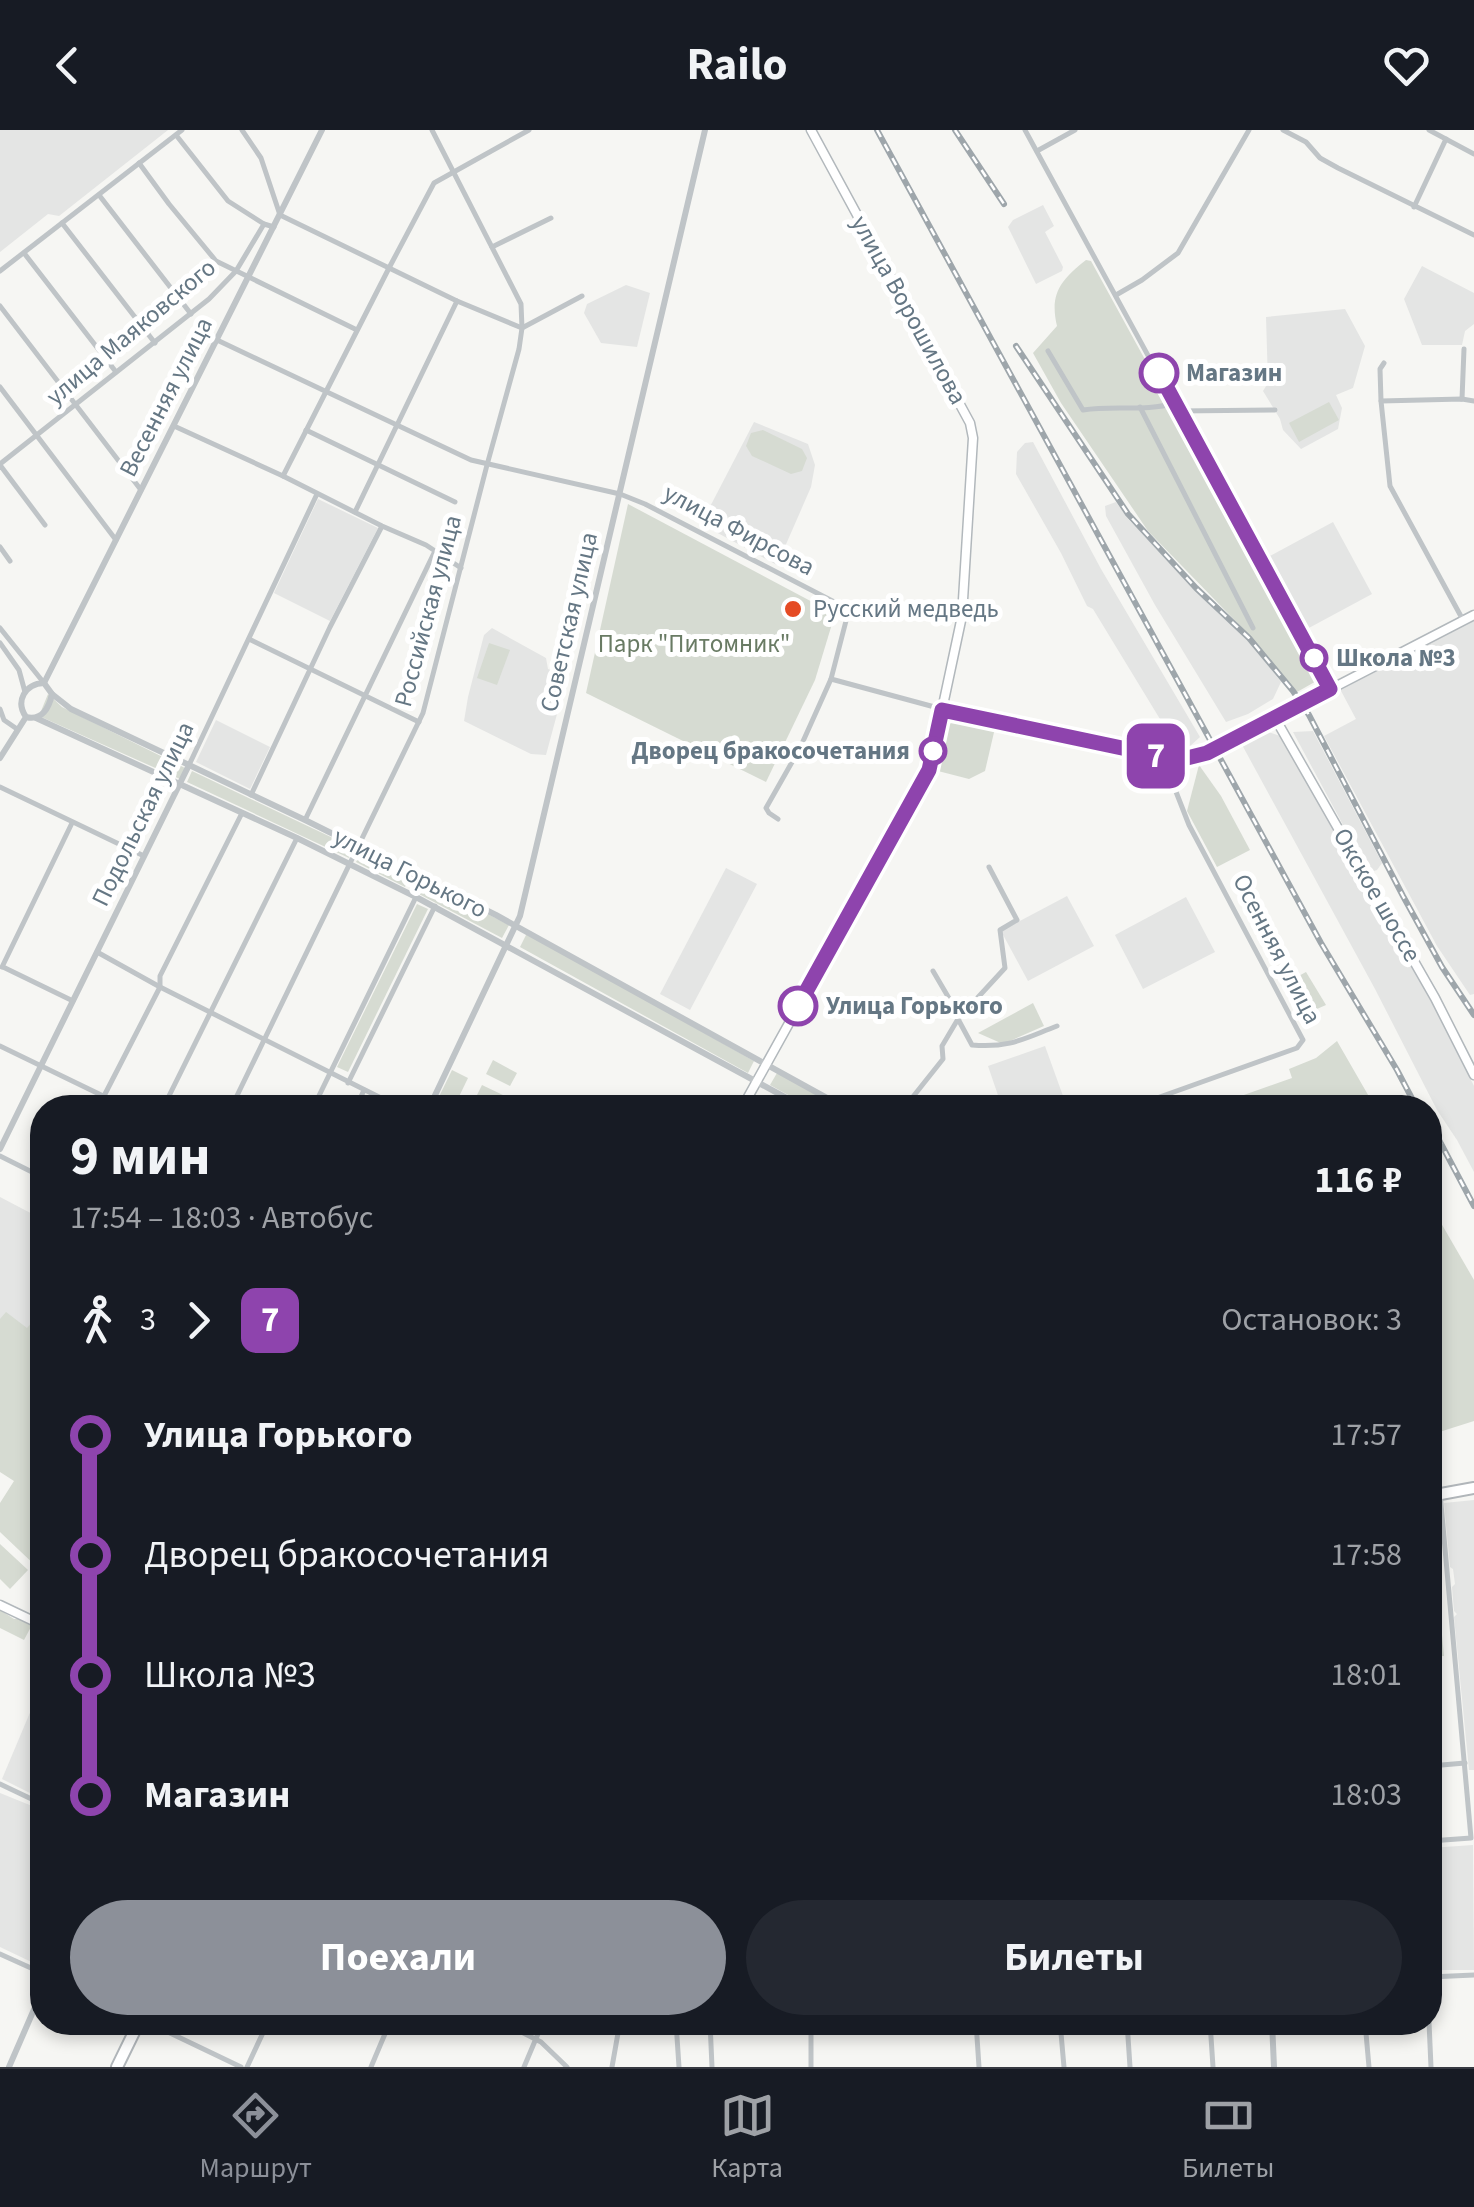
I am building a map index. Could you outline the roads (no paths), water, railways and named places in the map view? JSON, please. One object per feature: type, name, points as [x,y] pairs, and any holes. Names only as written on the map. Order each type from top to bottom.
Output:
[{"type":"main road","name":"улица Ворошилова","points":[[749,1095],[929,770],[962,616],[972,431],[811,130]]},
{"type":"main road","points":[[942,710],[1167,758],[1195,758],[1474,614]]},
{"type":"main road","name":"Окское шоссе","points":[[1275,718],[1436,998],[1474,1075]]},
{"type":"main road","points":[[1442,1493],[1474,1488]]},
{"type":"main road","points":[[0,1605],[30,1619]]},
{"type":"main road","points":[[117,2067],[133,2035]]},
{"type":"street","points":[[242,130],[261,158],[280,215],[457,301],[522,328]]},
{"type":"street","name":"Весенняя улица","points":[[44,683],[322,130]]},
{"type":"street","points":[[432,130],[520,304],[522,328]]},
{"type":"street","points":[[282,476],[434,183],[530,130]]},
{"type":"street","name":"Советская улица","points":[[435,1095],[516,926],[705,130]]},
{"type":"street","points":[[1026,130],[1330,689]]},
{"type":"street","points":[[1036,150],[1074,130]]},
{"type":"street","points":[[1116,295],[1178,253],[1250,130]]},
{"type":"street","points":[[1283,130],[1306,142],[1320,158],[1474,236]]},
{"type":"street","points":[[1428,130],[1474,154]]},
{"type":"street","points":[[0,271],[179,132],[228,201],[274,227]]},
{"type":"street","points":[[1414,208],[1446,139]]},
{"type":"street","points":[[139,163],[216,260],[357,330]]},
{"type":"street","points":[[99,195],[190,314]]},
{"type":"street","points":[[492,247],[550,218]]},
{"type":"street","points":[[62,224],[155,343]]},
{"type":"street","name":"улица Маяковского","points":[[0,464],[190,314],[236,271],[264,224]]},
{"type":"street","points":[[24,253],[116,372]]},
{"type":"street","points":[[522,328],[582,296]]},
{"type":"street","points":[[355,512],[457,301]]},
{"type":"street","points":[[0,306],[141,490]]},
{"type":"street","name":"Российская улица","points":[[238,1095],[419,722],[522,328]]},
{"type":"street","name":"улица Фирсова","points":[[217,340],[471,460],[620,494],[645,504],[844,607],[847,617],[831,679]]},
{"type":"street","points":[[1462,399],[1464,349]]},
{"type":"street","points":[[1048,351],[1081,409],[1175,403]]},
{"type":"street","points":[[1384,363],[1380,369],[1381,401],[1390,486],[1463,620]]},
{"type":"street","points":[[0,387],[116,540]]},
{"type":"street","points":[[1381,401],[1474,401]]},
{"type":"street","points":[[1140,407],[1253,628]]},
{"type":"street","points":[[1180,411],[1275,410]]},
{"type":"street","points":[[174,426],[426,546],[461,568]]},
{"type":"street","points":[[306,430],[455,502]]},
{"type":"street","points":[[0,464],[45,526]]},
{"type":"street","name":"Подольская улица","points":[[0,1153],[317,494]]},
{"type":"street","points":[[251,795],[382,526]]},
{"type":"street","points":[[0,547],[10,560]]},
{"type":"street","points":[[305,820],[434,552]]},
{"type":"street","points":[[0,628],[44,683],[52,694],[44,714],[26,717],[21,705],[25,692],[32,684],[44,683]]},
{"type":"street","points":[[249,639],[419,722]]},
{"type":"street","points":[[0,643],[19,670],[25,692]]},
{"type":"street","points":[[778,819],[766,808],[768,802],[800,748],[831,679],[942,710]]},
{"type":"street","name":"улица Горького","points":[[52,694],[71,709],[359,846],[516,926],[822,1095]]},
{"type":"street","points":[[0,709],[2,722],[17,730]]},
{"type":"street","points":[[0,758],[26,717]]},
{"type":"street","name":"улица Горького","points":[[36,718],[298,838],[435,906],[781,1095]]},
{"type":"street","name":"Осенняя улица","points":[[1165,1095],[1297,1048],[1303,1040],[1190,825],[1167,758]]},
{"type":"street","points":[[0,788],[144,856]]},
{"type":"street","points":[[105,1095],[242,812]]},
{"type":"street","points":[[72,823],[1,966],[73,1001]]},
{"type":"street","points":[[170,1095],[298,838]]},
{"type":"street","points":[[914,1095],[943,1059],[942,1046],[959,1018],[1005,968],[1000,930],[1017,920],[989,867]]},
{"type":"street","points":[[320,1095],[416,897]]},
{"type":"street","points":[[348,1082],[435,906]]},
{"type":"street","points":[[97,952],[374,1095]]},
{"type":"street","points":[[934,971],[972,1045],[1005,1046],[1057,1026]]},
{"type":"street","points":[[0,1046],[102,1095]]},
{"type":"street","points":[[362,1095],[364,1090]]},
{"type":"street","points":[[0,1153],[30,1170]]},
{"type":"street","points":[[1442,1559],[1470,1838],[1442,1839]]},
{"type":"street","points":[[1442,1765],[1464,1763]]},
{"type":"street","points":[[0,1784],[30,1798]]},
{"type":"street","points":[[0,1954],[30,1968]]},
{"type":"street","points":[[1442,1976],[1474,1975]]},
{"type":"street","points":[[9,2067],[30,2019]]},
{"type":"street","points":[[175,2035],[244,2067],[261,2035]]},
{"type":"street","points":[[372,2067],[385,2035]]},
{"type":"street","points":[[527,2035],[567,2067]]},
{"type":"street","points":[[524,2067],[538,2035]]},
{"type":"street","points":[[612,2067],[618,2035]]},
{"type":"street","points":[[679,2035],[679,2067]]},
{"type":"street","points":[[710,2035],[712,2067]]},
{"type":"street","points":[[811,2035],[811,2067]]},
{"type":"street","points":[[977,2035],[979,2067]]},
{"type":"street","points":[[1061,2035],[1064,2067]]},
{"type":"street","points":[[1128,2035],[1130,2067]]},
{"type":"street","points":[[1211,2035],[1213,2067]]},
{"type":"street","points":[[1273,2035],[1274,2067]]},
{"type":"street","points":[[1366,2035],[1369,2067]]},
{"type":"street","points":[[1429,2035],[1431,2067]]},
{"type":"railway","points":[[877,130],[1321,943],[1410,1095]]},
{"type":"railway","points":[[955,130],[1004,204]]},
{"type":"railway","points":[[1016,346],[1128,514],[1196,588],[1249,638],[1293,691],[1442,967],[1474,1015]]},
{"type":"railway","points":[[1442,1146],[1474,1206]]},
{"type":"place","name":"Магазин","points":[[1159,373]]},
{"type":"place","name":"Русский медведь","points":[[793,609]]},
{"type":"place","name":"Школа №3","points":[[1314,658]]},
{"type":"place","name":"Дворец бракосочетания","points":[[933,751]]},
{"type":"place","name":"Улица Горького","points":[[798,1006]]},
{"type":"park label","name":"Парк \"Питомник\"","points":[[694,644]]}]
